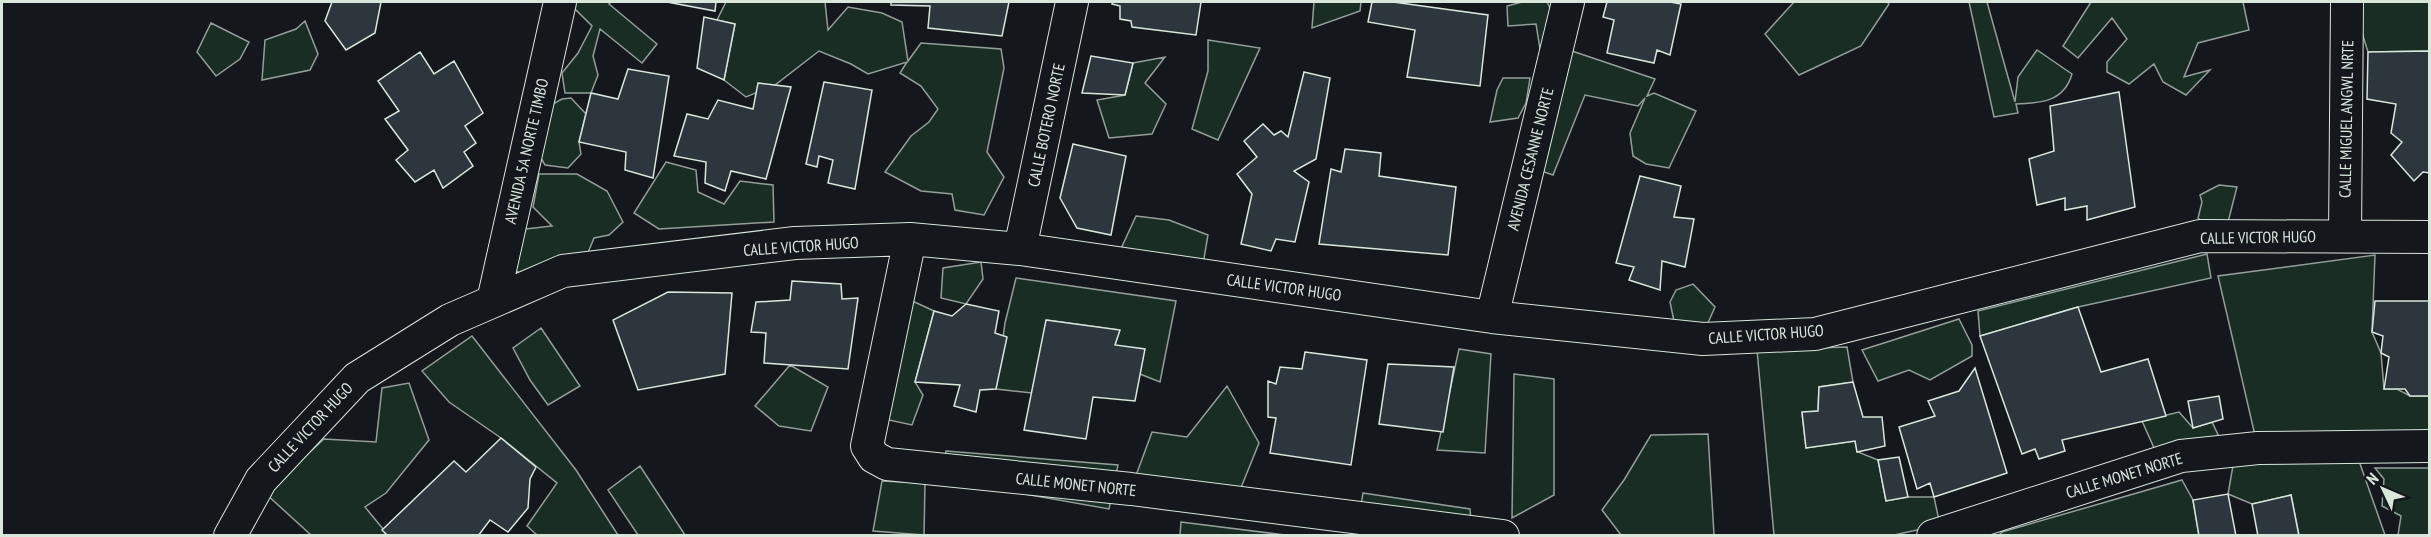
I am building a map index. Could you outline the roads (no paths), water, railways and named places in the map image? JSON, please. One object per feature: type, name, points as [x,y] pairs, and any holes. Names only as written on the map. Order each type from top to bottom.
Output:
[{"type":"street","name":"AVENIDA 5A NORTE TIMBO","points":[[493,301],[560,2]]},
{"type":"street","name":"CALLE BOTERO NORTE","points":[[1020,249],[1072,2]]},
{"type":"street","name":"AVENIDA CESANNE NORTE","points":[[1492,317],[1568,2]]},
{"type":"street","name":"CALLE MIGUEL ANGWL NRTE","points":[[2344,236],[2347,2]]},
{"type":"street","name":"CALLE VICTOR HUGO","points":[[230,536],[261,480],[357,378],[450,320],[563,272],[795,243],[910,239],[1020,249],[1492,317],[1703,339],[1815,334],[2200,236],[2430,237]]},
{"type":"street","name":"CALLE MONET NORTE","points":[[910,239],[867,446],[874,457],[887,464],[1131,489],[1503,536]]},
{"type":"street","name":"CALLE MONET NORTE","points":[[1933,536],[2181,456],[2258,448],[2430,446]]}]
